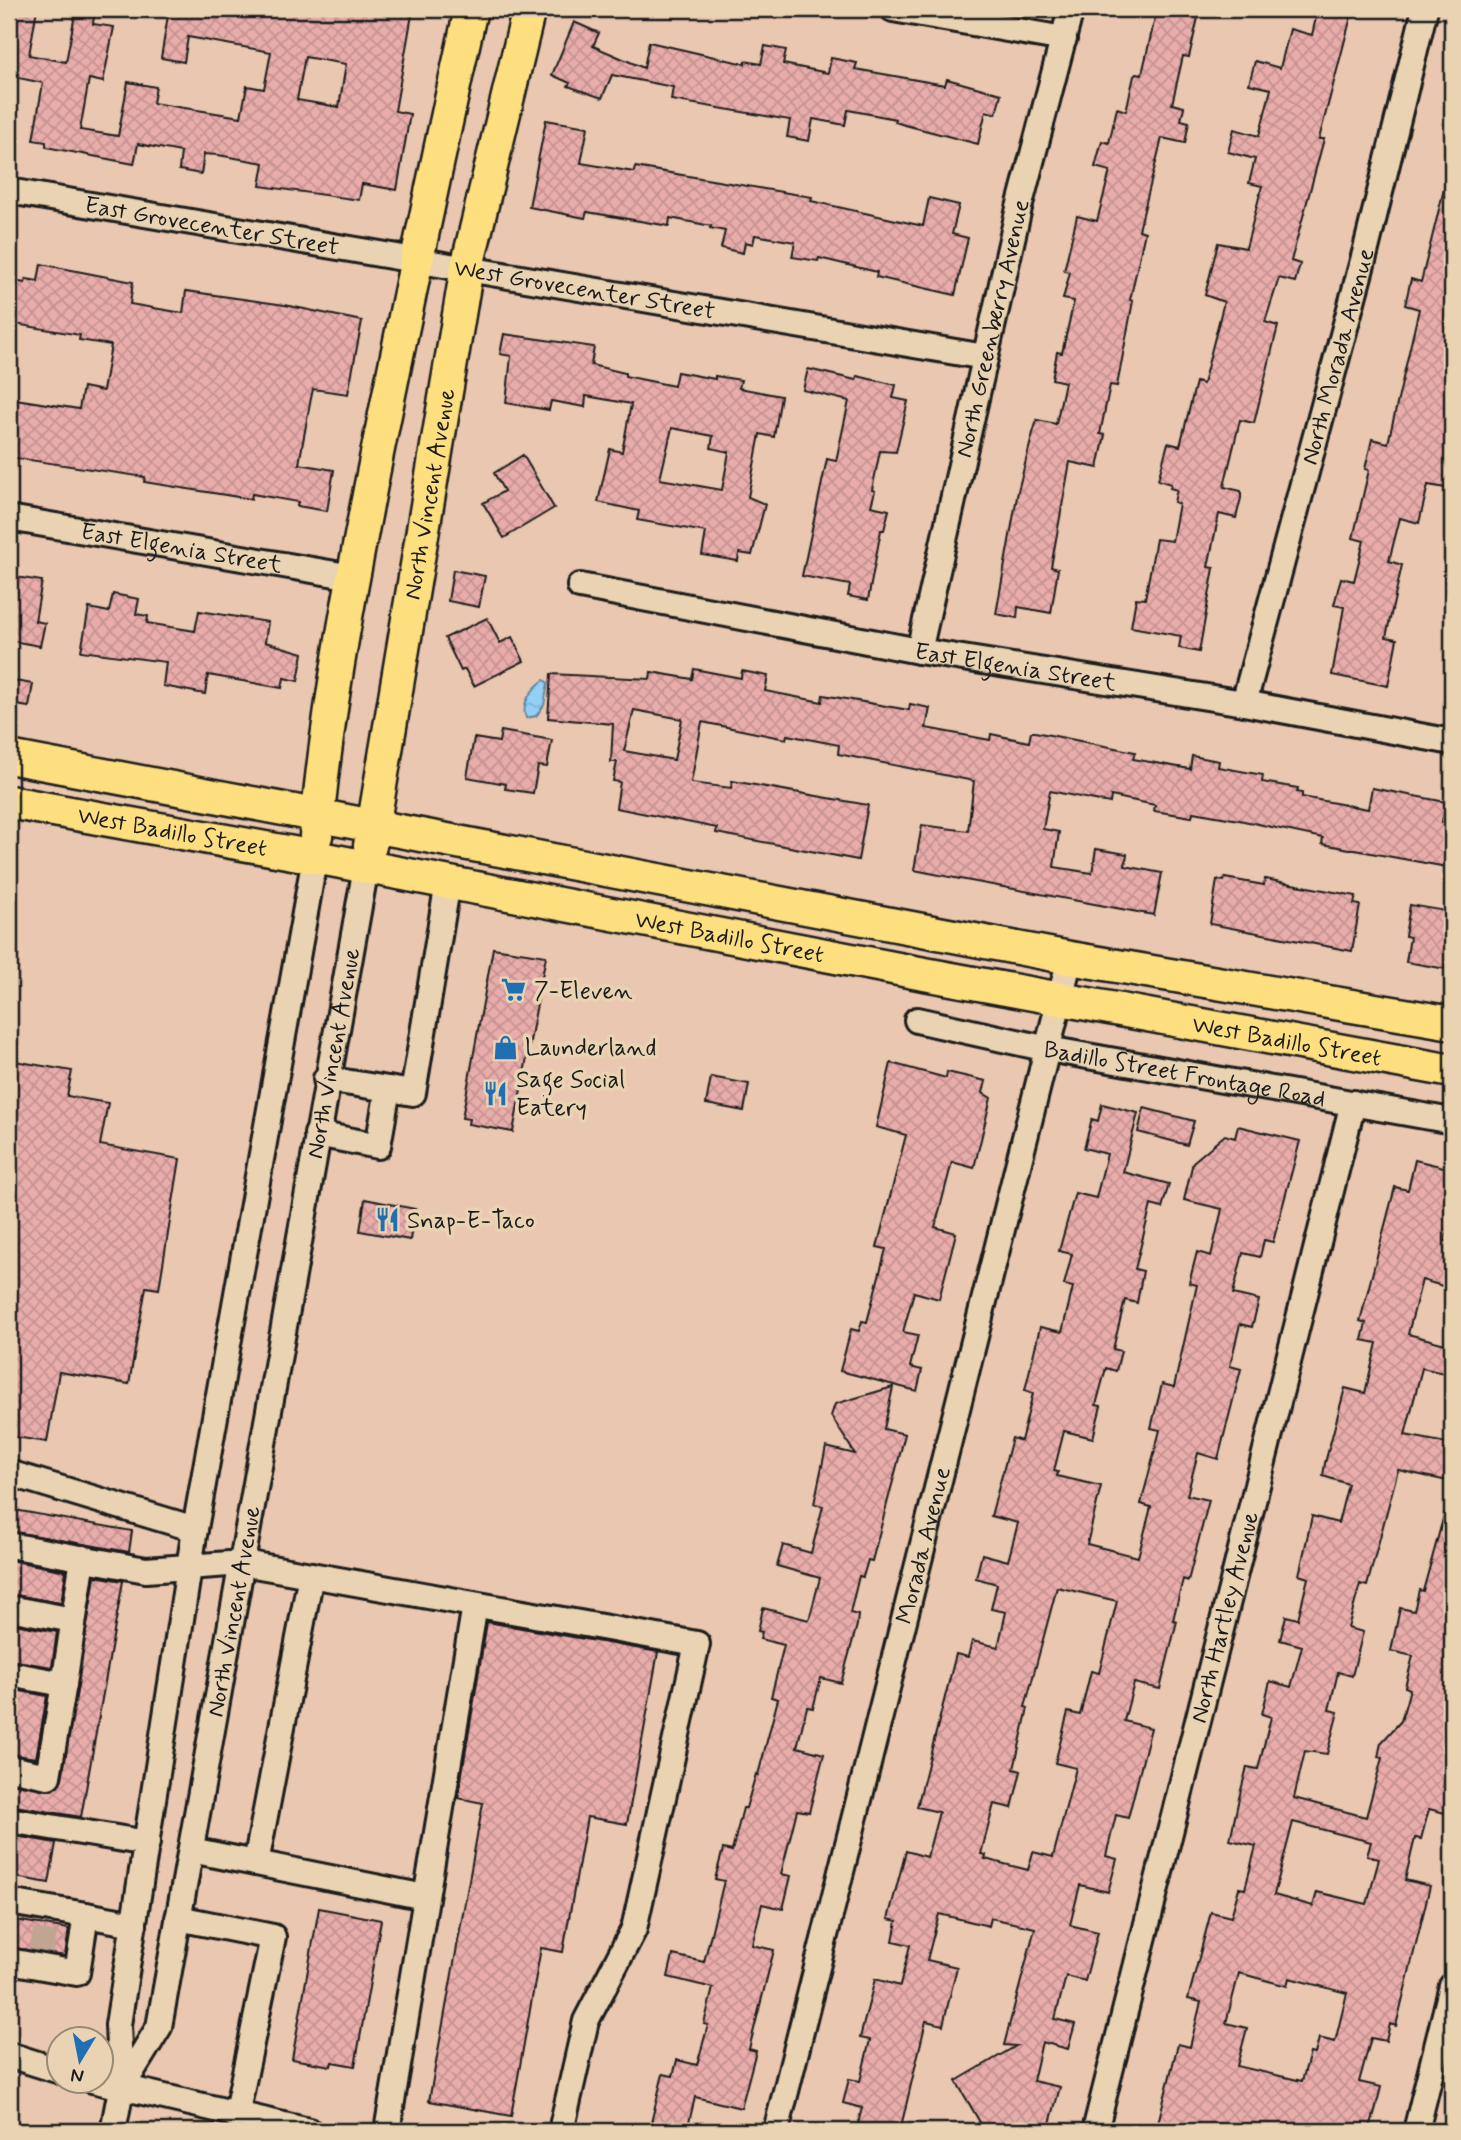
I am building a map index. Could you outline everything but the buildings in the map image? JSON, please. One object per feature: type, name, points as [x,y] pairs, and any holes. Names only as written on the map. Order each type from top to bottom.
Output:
[{"type":"main road","name":"North Vincent Avenue","points":[[314,857],[322,761],[353,576],[471,9]]},
{"type":"main road","name":"North Vincent Avenue","points":[[366,867],[467,267],[529,9]]},
{"type":"main road","name":"West Badillo Street","points":[[9,757],[1070,958],[1452,1023]]},
{"type":"main road","name":"West Badillo Street","points":[[9,802],[1452,1071]]},
{"type":"street","points":[[893,9],[1064,39]]},
{"type":"street","name":"North Greenberry Avenue","points":[[919,651],[985,357],[1071,9]]},
{"type":"street","name":"North Morada Avenue","points":[[1244,703],[1365,253],[1425,9]]},
{"type":"street","name":"East Grovecenter Street","points":[[9,191],[418,258]]},
{"type":"street","name":"West Grovecenter Street","points":[[418,258],[985,357]]},
{"type":"street","name":"East Elgenia Street","points":[[9,518],[353,576]]},
{"type":"street","name":"East Elgenia Street","points":[[580,586],[919,651],[1244,703],[1452,742]]},
{"type":"street","name":"North Vincent Avenue","points":[[113,2131],[121,2089],[118,2025],[195,1529],[314,857]]},
{"type":"street","name":"North Vincent Avenue","points":[[121,2089],[159,2027],[243,1563],[326,1079],[366,867]]},
{"type":"street","points":[[326,1079],[413,1093],[448,882]]},
{"type":"street","name":"Morada Avenue","points":[[776,2131],[784,2090],[1070,958]]},
{"type":"street","name":"Badillo Street Frontage Road","points":[[917,1020],[1048,1049],[1452,1121]]},
{"type":"street","points":[[317,1134],[379,1146],[388,1089]]},
{"type":"street","name":"North Hartley Avenue","points":[[1096,2131],[1353,1102]]},
{"type":"street","points":[[9,1473],[195,1529]]},
{"type":"street","points":[[9,1545],[146,1570],[243,1563],[697,1644],[634,1930],[586,2021],[561,2131]]},
{"type":"street","points":[[9,1768],[48,1776],[83,1559]]},
{"type":"street","points":[[256,1863],[311,1575]]},
{"type":"street","points":[[387,2131],[475,1605]]},
{"type":"street","points":[[9,1608],[74,1620]]},
{"type":"street","points":[[9,1674],[64,1684]]},
{"type":"street","points":[[9,1820],[147,1843]]},
{"type":"street","points":[[191,1850],[425,1897]]},
{"type":"street","points":[[9,1902],[47,1917],[86,1915],[134,1924]]},
{"type":"street","points":[[9,1961],[40,1960],[76,1973],[86,1915]]},
{"type":"street","points":[[178,1918],[273,1937],[236,2116]]},
{"type":"street","points":[[1416,2131],[1452,1986]]},
{"type":"street","points":[[9,2055],[46,2066]]},
{"type":"street","points":[[116,2088],[309,2131]]},
{"type":"water","points":[[544,680],[548,683],[544,705],[536,716],[526,718],[526,701]]},
{"type":"tunnel","points":[[41,1954],[46,1926]]},
{"type":"place","name":"7-Eleven","points":[[514,990]]},
{"type":"place","name":"Launderland","points":[[505,1047]]},
{"type":"place","name":"Sage Social Eatery","points":[[496,1093]]},
{"type":"place","name":"Snap-E-Taco","points":[[387,1220]]}]
